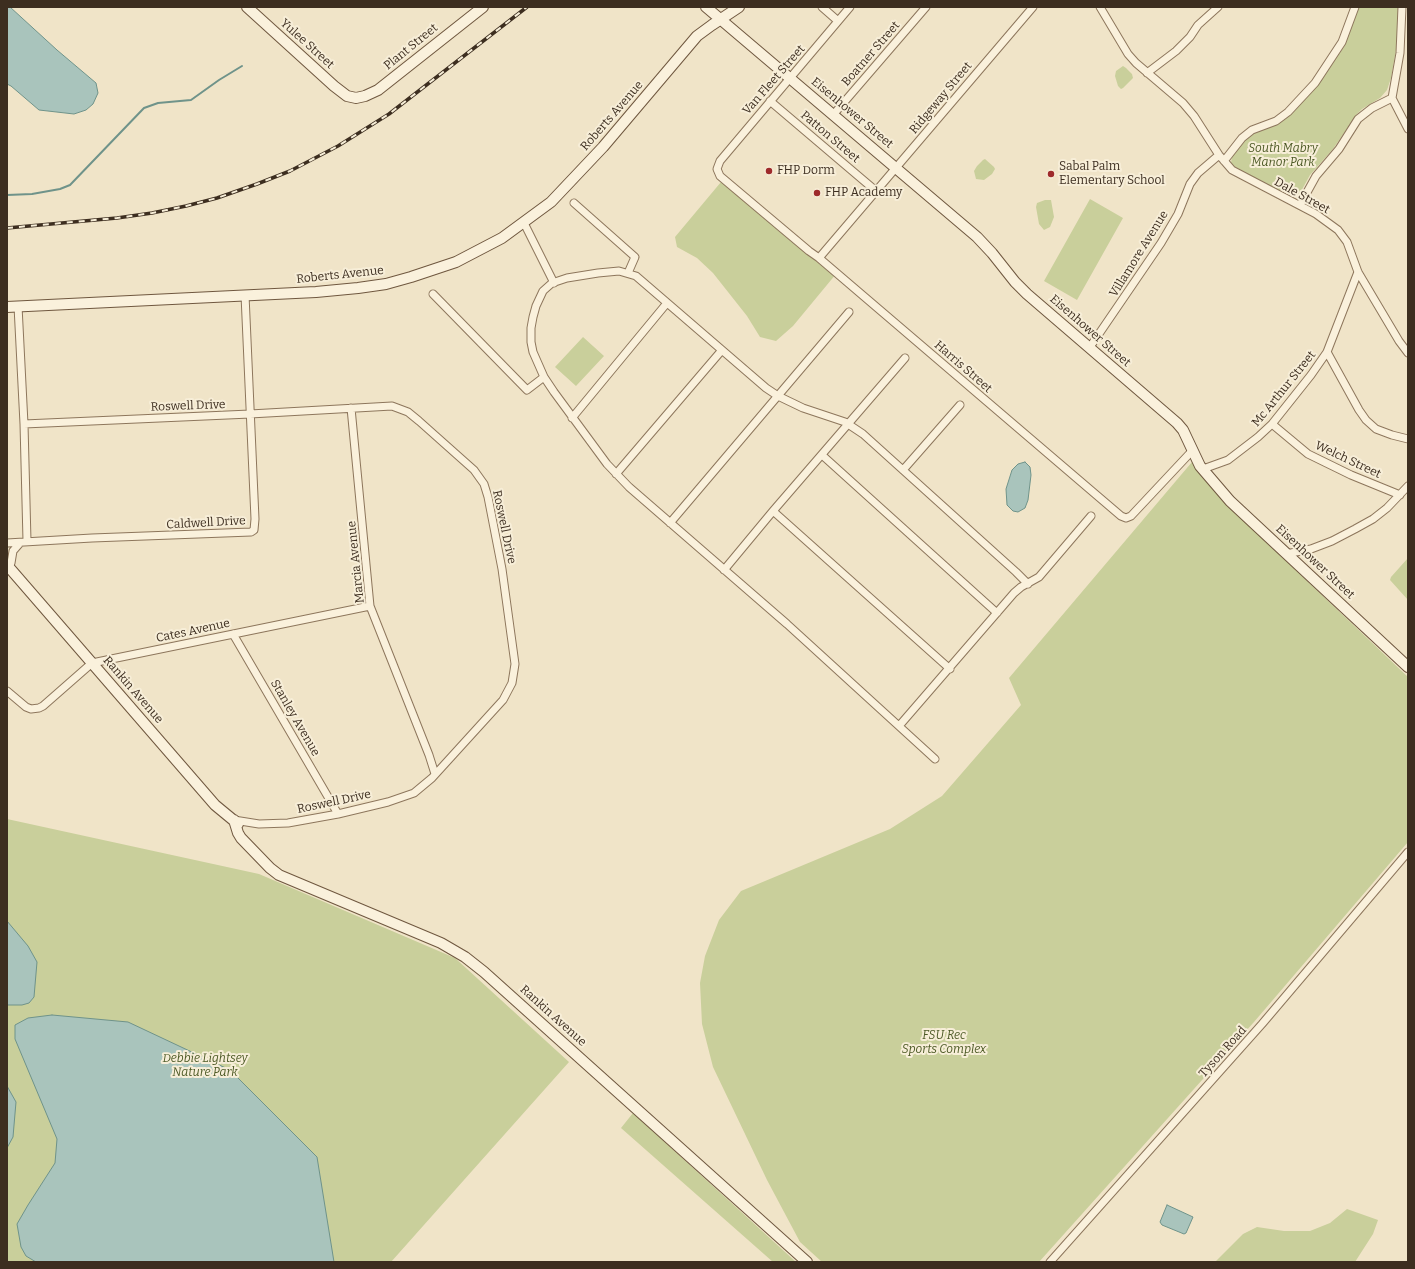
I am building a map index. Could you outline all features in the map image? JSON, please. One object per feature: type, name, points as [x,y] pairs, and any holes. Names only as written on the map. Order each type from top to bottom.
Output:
[{"type":"street","name":"Yulee Street","points":[[247,7],[334,86],[347,96],[351,97]]},
{"type":"street","name":"Plant Street","points":[[351,97],[365,96],[378,90],[483,7]]},
{"type":"street","name":"Eisenhower Street","points":[[706,7],[977,238],[1027,294],[1177,423],[1183,430],[1202,469],[1244,515],[1408,667]]},
{"type":"street","name":"Roberts Avenue","points":[[7,307],[316,292],[358,288],[386,284],[411,278],[456,262],[487,247],[524,223],[550,202],[604,147],[698,36],[720,19],[740,7]]},
{"type":"street","points":[[736,33],[733,21],[740,7]]},
{"type":"street","points":[[822,7],[838,21]]},
{"type":"street","name":"Van Fleet Street","points":[[717,169],[720,161],[850,7]]},
{"type":"street","name":"Boatner Street","points":[[833,115],[926,7]]},
{"type":"street","name":"Ridgeway Street","points":[[819,258],[1033,7]]},
{"type":"street","name":"Dale Street","points":[[1100,7],[1125,49],[1136,63],[1183,103],[1194,116],[1222,158],[1232,170],[1316,214],[1338,230],[1347,242],[1358,272],[1408,353]]},
{"type":"street","points":[[1147,73],[1176,51],[1190,37],[1198,25],[1218,7]]},
{"type":"street","name":"Villamore Avenue","points":[[1090,348],[1149,264],[1178,214],[1190,184],[1202,169],[1222,158],[1252,130],[1276,121],[1288,112],[1315,83],[1342,42],[1354,7]]},
{"type":"street","points":[[1402,7],[1400,54],[1392,98],[1408,129]]},
{"type":"street","points":[[1300,205],[1316,176],[1339,148],[1358,119],[1372,108],[1392,98]]},
{"type":"street","name":"Patton Street","points":[[770,101],[876,191]]},
{"type":"street","name":"Harris Street","points":[[717,169],[720,176],[819,258],[1121,516],[1126,518],[1131,516],[1192,451]]},
{"type":"street","points":[[574,203],[635,257],[628,273]]},
{"type":"street","points":[[524,223],[554,282]]},
{"type":"street","points":[[935,758],[787,624],[670,523],[607,464],[572,418],[544,377],[533,352],[531,328],[536,306],[543,291],[554,282],[567,278],[598,273],[619,272],[636,276],[645,282],[766,388],[778,396],[803,408],[848,424],[863,434],[1028,584]]},
{"type":"street","name":"Mc Arthur Street","points":[[1202,469],[1228,460],[1252,442],[1272,424],[1311,375],[1327,352],[1358,272]]},
{"type":"street","points":[[433,294],[527,390],[544,377]]},
{"type":"street","name":"Caldwell Drive","points":[[7,543],[251,532],[254,530],[256,519],[245,295]]},
{"type":"street","points":[[572,418],[668,303]]},
{"type":"street","points":[[8,562],[13,551],[24,542],[24,424],[18,306]]},
{"type":"street","points":[[670,523],[849,312]]},
{"type":"street","points":[[616,474],[722,350]]},
{"type":"street","points":[[1327,352],[1366,420],[1376,428],[1392,435],[1408,439]]},
{"type":"street","points":[[724,570],[905,358]]},
{"type":"street","points":[[902,470],[960,405]]},
{"type":"street","name":"Roswell Drive","points":[[24,424],[392,406],[408,412],[474,470],[484,484],[488,497],[502,569],[514,664],[514,673],[509,691],[503,700],[435,774],[414,793],[388,802],[338,814],[288,823],[272,824],[234,820]]},
{"type":"street","name":"Marcia Avenue","points":[[352,408],[370,606],[429,755],[435,774]]},
{"type":"street","name":"Welch Street","points":[[1272,424],[1308,454],[1351,475],[1400,495]]},
{"type":"street","points":[[822,454],[998,613]]},
{"type":"street","points":[[1286,554],[1311,549],[1332,541],[1373,519],[1388,508],[1408,486]]},
{"type":"street","points":[[773,511],[950,669]]},
{"type":"street","points":[[899,726],[950,669],[1014,593],[1021,587],[1039,577],[1092,516]]},
{"type":"street","name":"Rankin Avenue","points":[[8,562],[15,574],[216,805],[239,825],[248,844],[270,868],[279,874],[441,943],[465,957],[484,972],[807,1262]]},
{"type":"street","name":"Cates Avenue","points":[[7,691],[26,707],[35,709],[43,706],[92,663],[370,606]]},
{"type":"street","name":"Stanley Avenue","points":[[233,634],[338,814]]},
{"type":"street","name":"Tyson Road","points":[[1050,1262],[1262,1024],[1408,852]]},
{"type":"green space","name":"South Mabry Manor Park","points":[[1357,7],[1399,7],[1400,9],[1396,50],[1391,78],[1387,90],[1380,98],[1362,109],[1357,114],[1333,149],[1310,175],[1299,195],[1294,196],[1272,187],[1233,166],[1231,163],[1232,156],[1248,137],[1295,110],[1320,81],[1344,47]]},
{"type":"green space","points":[[1123,66],[1132,74],[1133,78],[1121,89],[1118,86],[1115,76],[1116,71]]},
{"type":"green space","points":[[985,159],[995,169],[992,174],[984,180],[976,179],[974,171]]},
{"type":"green space","points":[[721,182],[836,274],[793,326],[776,341],[760,337],[747,316],[713,273],[697,258],[677,247],[675,237]]},
{"type":"green space","points":[[1090,199],[1123,218],[1077,300],[1044,281]]},
{"type":"green space","points":[[1045,200],[1051,200],[1054,217],[1050,227],[1044,230],[1039,224],[1036,207],[1037,203]]},
{"type":"green space","points":[[583,337],[604,356],[576,386],[555,367]]},
{"type":"green space","name":"FSU Rec Sports Complex","points":[[1192,462],[1221,499],[1408,677],[1408,842],[1254,1022],[1039,1262],[822,1262],[800,1242],[767,1180],[713,1067],[702,1024],[700,983],[705,956],[719,920],[741,891],[890,829],[942,796],[1021,705],[1009,678]]},
{"type":"green space","points":[[1408,558],[1408,600],[1390,580]]},
{"type":"green space","name":"Debbie Lightsey Nature Park","points":[[7,819],[259,874],[455,958],[569,1062],[391,1262],[7,1262]]},
{"type":"green space","points":[[633,1113],[796,1262],[773,1262],[621,1128]]},
{"type":"green space","points":[[1347,1209],[1378,1220],[1373,1234],[1355,1262],[1215,1262],[1243,1234],[1257,1227],[1284,1231],[1310,1231],[1330,1223]]},
{"type":"water","points":[[7,7],[10,7],[96,83],[98,93],[93,104],[86,110],[74,114],[39,110],[7,84]]},
{"type":"water","points":[[1025,462],[1030,467],[1031,475],[1028,500],[1025,508],[1018,512],[1013,511],[1007,505],[1006,489],[1012,470],[1018,464]]},
{"type":"water","points":[[7,921],[28,946],[37,962],[34,997],[29,1003],[22,1005],[7,1005]]},
{"type":"water","points":[[52,1015],[128,1022],[230,1070],[317,1157],[334,1262],[36,1262],[26,1256],[21,1247],[17,1224],[55,1163],[57,1139],[15,1039],[15,1025],[28,1018]]},
{"type":"water","points":[[7,1086],[16,1102],[13,1137],[7,1148]]},
{"type":"water","points":[[1167,1205],[1193,1217],[1186,1233],[1184,1234],[1162,1225],[1160,1222]]},
{"type":"waterway","points":[[7,195],[32,194],[60,189],[70,185],[144,108],[158,103],[191,100],[242,66]]},
{"type":"railway","points":[[7,228],[117,218],[152,213],[217,198],[290,171],[338,146],[389,114],[527,7]]},
{"type":"place","name":"FHP Dorm","points":[[769,171]]},
{"type":"place","name":"Sabal Palm Elementary School","points":[[1051,174]]},
{"type":"place","name":"FHP Academy","points":[[817,193]]}]
